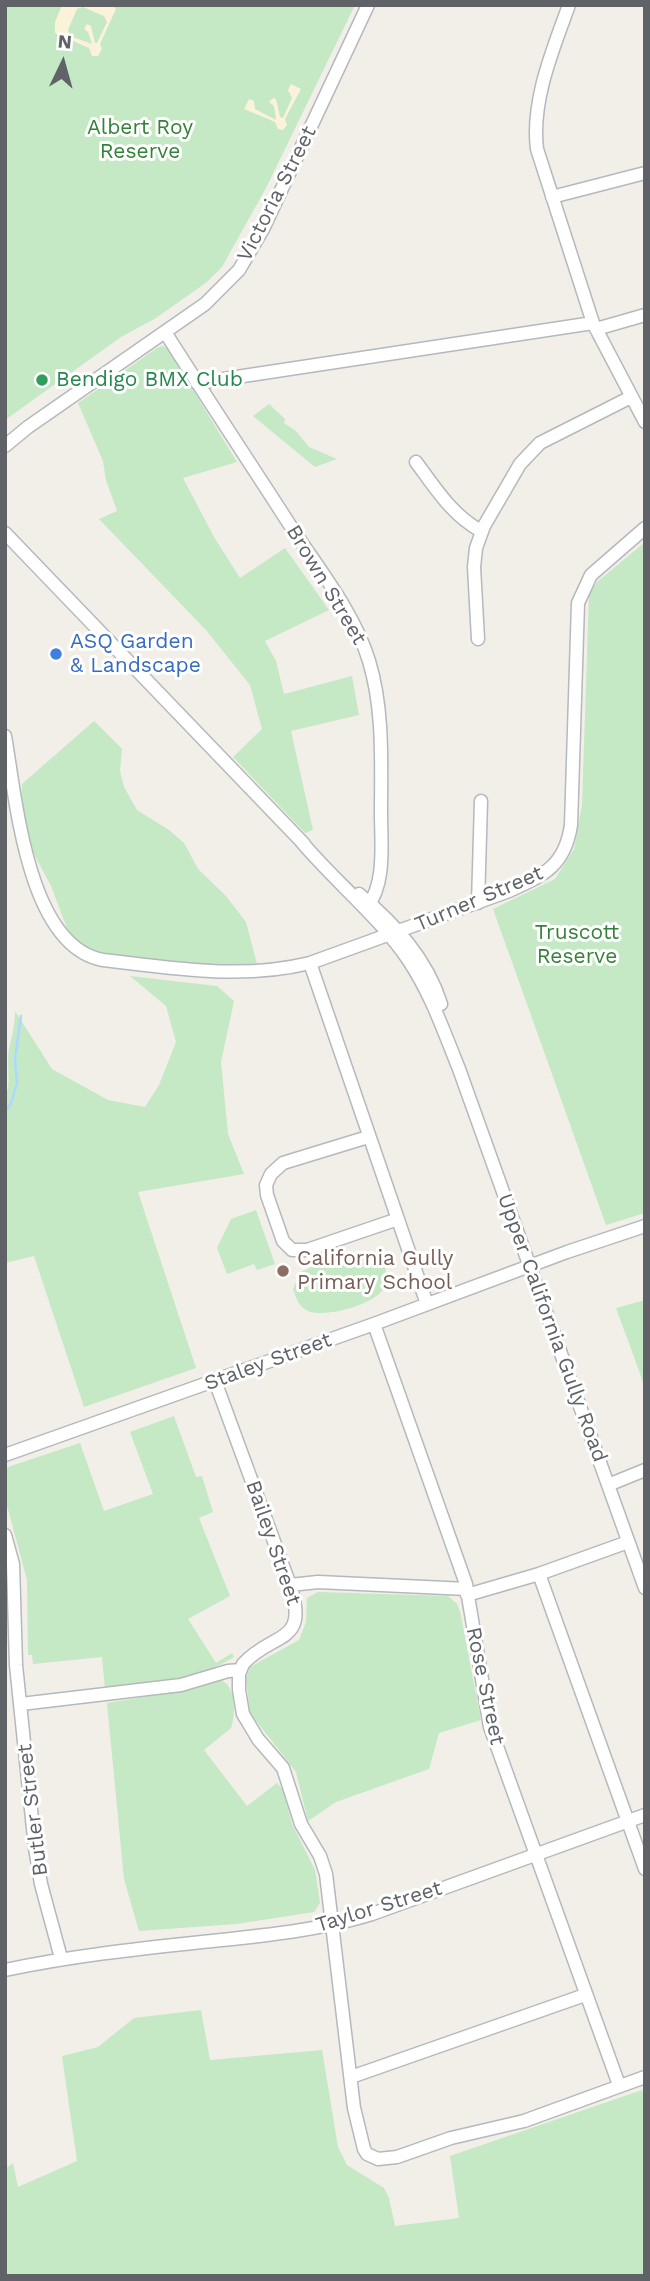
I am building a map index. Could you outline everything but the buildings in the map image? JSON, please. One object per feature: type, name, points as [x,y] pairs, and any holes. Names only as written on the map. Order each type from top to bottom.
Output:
[{"type":"street","name":"Victoria Street","points":[[5,446],[219,292],[248,258],[368,5]]},
{"type":"street","points":[[569,5],[542,90],[536,120],[537,149],[595,326],[645,422]]},
{"type":"street","points":[[552,197],[645,173]]},
{"type":"street","points":[[197,383],[595,326],[645,316]]},
{"type":"street","name":"Brown Street","points":[[165,332],[333,590],[361,640],[369,661],[380,727],[381,778],[379,870],[375,894],[367,907]]},
{"type":"street","points":[[478,639],[474,559],[481,531],[516,470],[535,446],[631,397]]},
{"type":"street","points":[[416,463],[450,508],[481,531]]},
{"type":"street","name":"Turner Street","points":[[5,736],[18,819],[40,894],[62,935],[84,955],[103,960],[208,972],[281,969],[310,963],[478,903],[549,871],[561,856],[571,825],[578,603],[586,582],[597,569],[645,528]]},
{"type":"street","name":"Upper California Gully Road","points":[[5,533],[300,840],[422,962],[435,989],[458,1069],[644,1587]]},
{"type":"street","points":[[478,903],[481,801]]},
{"type":"street","points":[[310,963],[427,1304]]},
{"type":"street","points":[[369,1137],[289,1161],[275,1169],[268,1180],[266,1190],[283,1241],[292,1250],[302,1251],[398,1219]]},
{"type":"street","name":"Staley Street","points":[[5,1455],[645,1226]]},
{"type":"street","name":"Rose Street","points":[[374,1324],[467,1592],[488,1719],[619,2085]]},
{"type":"street","name":"Bailey Street","points":[[215,1381],[290,1585],[297,1611],[294,1625],[284,1636],[248,1659],[240,1670]]},
{"type":"street","points":[[608,1485],[645,1470]]},
{"type":"street","name":"Butler Street","points":[[5,1535],[13,1564],[11,1666],[21,1704],[36,1856],[61,1958]]},
{"type":"street","points":[[290,1585],[318,1582],[467,1592],[539,1574],[628,1542]]},
{"type":"street","points":[[539,1574],[645,1868]]},
{"type":"street","points":[[21,1704],[181,1685],[240,1670],[239,1690],[243,1714],[258,1739],[283,1768],[301,1824],[324,1866],[360,2141],[372,2157],[397,2157],[451,2138],[510,2125],[645,2077]]},
{"type":"street","name":"Taylor Street","points":[[5,1969],[61,1958],[332,1925],[372,1914],[645,1815]]},
{"type":"street","points":[[351,2077],[586,1995]]},
{"type":"green space","name":"Albert Roy Reserve","points":[[5,5],[355,5],[267,186],[222,267],[207,282],[156,318],[121,337],[5,420]]},
{"type":"green space","points":[[163,346],[168,349],[237,462],[183,478],[214,537],[240,578],[285,548],[329,610],[265,641],[276,661],[284,694],[352,676],[359,715],[291,731],[313,830],[305,833],[233,757],[262,729],[250,685],[206,630],[99,519],[117,511],[106,480],[103,461],[78,403]]},
{"type":"green space","points":[[269,404],[309,447],[337,459],[315,467],[253,416]]},
{"type":"green space","name":"Truscott Reserve","points":[[645,542],[645,1213],[606,1225],[493,909],[555,879],[574,849],[582,805],[589,594],[597,582]]},
{"type":"green space","points":[[94,721],[122,749],[120,771],[124,787],[137,810],[184,843],[198,869],[226,896],[246,922],[257,964],[193,967],[88,952],[71,939],[51,886],[28,843],[21,813],[22,784]]},
{"type":"green space","points":[[130,976],[217,986],[234,1001],[221,1062],[228,1134],[244,1174],[138,1192],[196,1368],[84,1407],[34,1256],[5,1263],[5,1099],[8,1087],[8,1055],[15,1011],[52,1069],[108,1100],[145,1107],[159,1085],[176,1042],[166,1006]]},
{"type":"green space","points":[[256,1210],[275,1264],[257,1270],[254,1264],[227,1274],[217,1248],[231,1219]]},
{"type":"green space","points":[[354,1252],[370,1253],[384,1265],[387,1276],[380,1293],[366,1302],[334,1312],[315,1313],[302,1307],[293,1289],[301,1272],[333,1257]]},
{"type":"green space","points":[[645,1300],[645,1387],[616,1308]]},
{"type":"green space","points":[[174,1416],[196,1477],[202,1476],[213,1512],[199,1518],[230,1596],[188,1619],[216,1663],[232,1653],[234,1657],[219,1666],[188,1677],[105,1689],[102,1657],[33,1664],[32,1655],[28,1655],[27,1580],[5,1498],[5,1468],[80,1443],[104,1511],[153,1494],[130,1432]]},
{"type":"green space","points":[[318,1592],[448,1596],[460,1611],[481,1720],[439,1733],[429,1769],[336,1802],[308,1821],[296,1772],[250,1713],[246,1678],[250,1667],[299,1640],[306,1622],[307,1598]]},
{"type":"green space","points":[[221,1680],[230,1688],[232,1694],[233,1722],[231,1728],[204,1750],[247,1806],[277,1783],[283,1790],[292,1824],[315,1870],[320,1903],[314,1912],[236,1924],[139,1931],[124,1879],[107,1703],[182,1691]]},
{"type":"green space","points":[[201,2010],[210,2060],[322,2050],[338,2147],[347,2165],[384,2188],[395,2226],[459,2218],[450,2156],[642,2090],[645,2099],[645,2276],[5,2276],[5,2169],[13,2163],[18,2187],[77,2161],[62,2056],[98,2047],[134,2018]]},
{"type":"sand","points":[[62,5],[112,5],[116,9],[100,44],[102,49],[98,56],[92,56],[89,48],[55,33],[55,22]],"holes":[[[83,7],[104,16],[107,22],[97,43],[91,26],[87,24],[84,29],[88,32],[92,44],[70,36],[68,30],[77,9]]]},
{"type":"sand","points":[[291,84],[301,89],[285,119],[287,125],[283,130],[278,129],[275,122],[244,109],[249,99],[254,101],[255,109],[276,120],[274,106],[269,102],[273,98],[276,99],[280,117],[283,118],[292,98],[288,90]]},
{"type":"waterway","points":[[5,1111],[11,1104],[17,1083],[15,1059],[21,1016]]},
{"type":"place","name":"Bendigo BMX Club","points":[[42,380]]},
{"type":"place","name":"ASQ Garden & Landscape","points":[[56,654]]},
{"type":"place","name":"California Gully Primary School","points":[[283,1271]]}]
